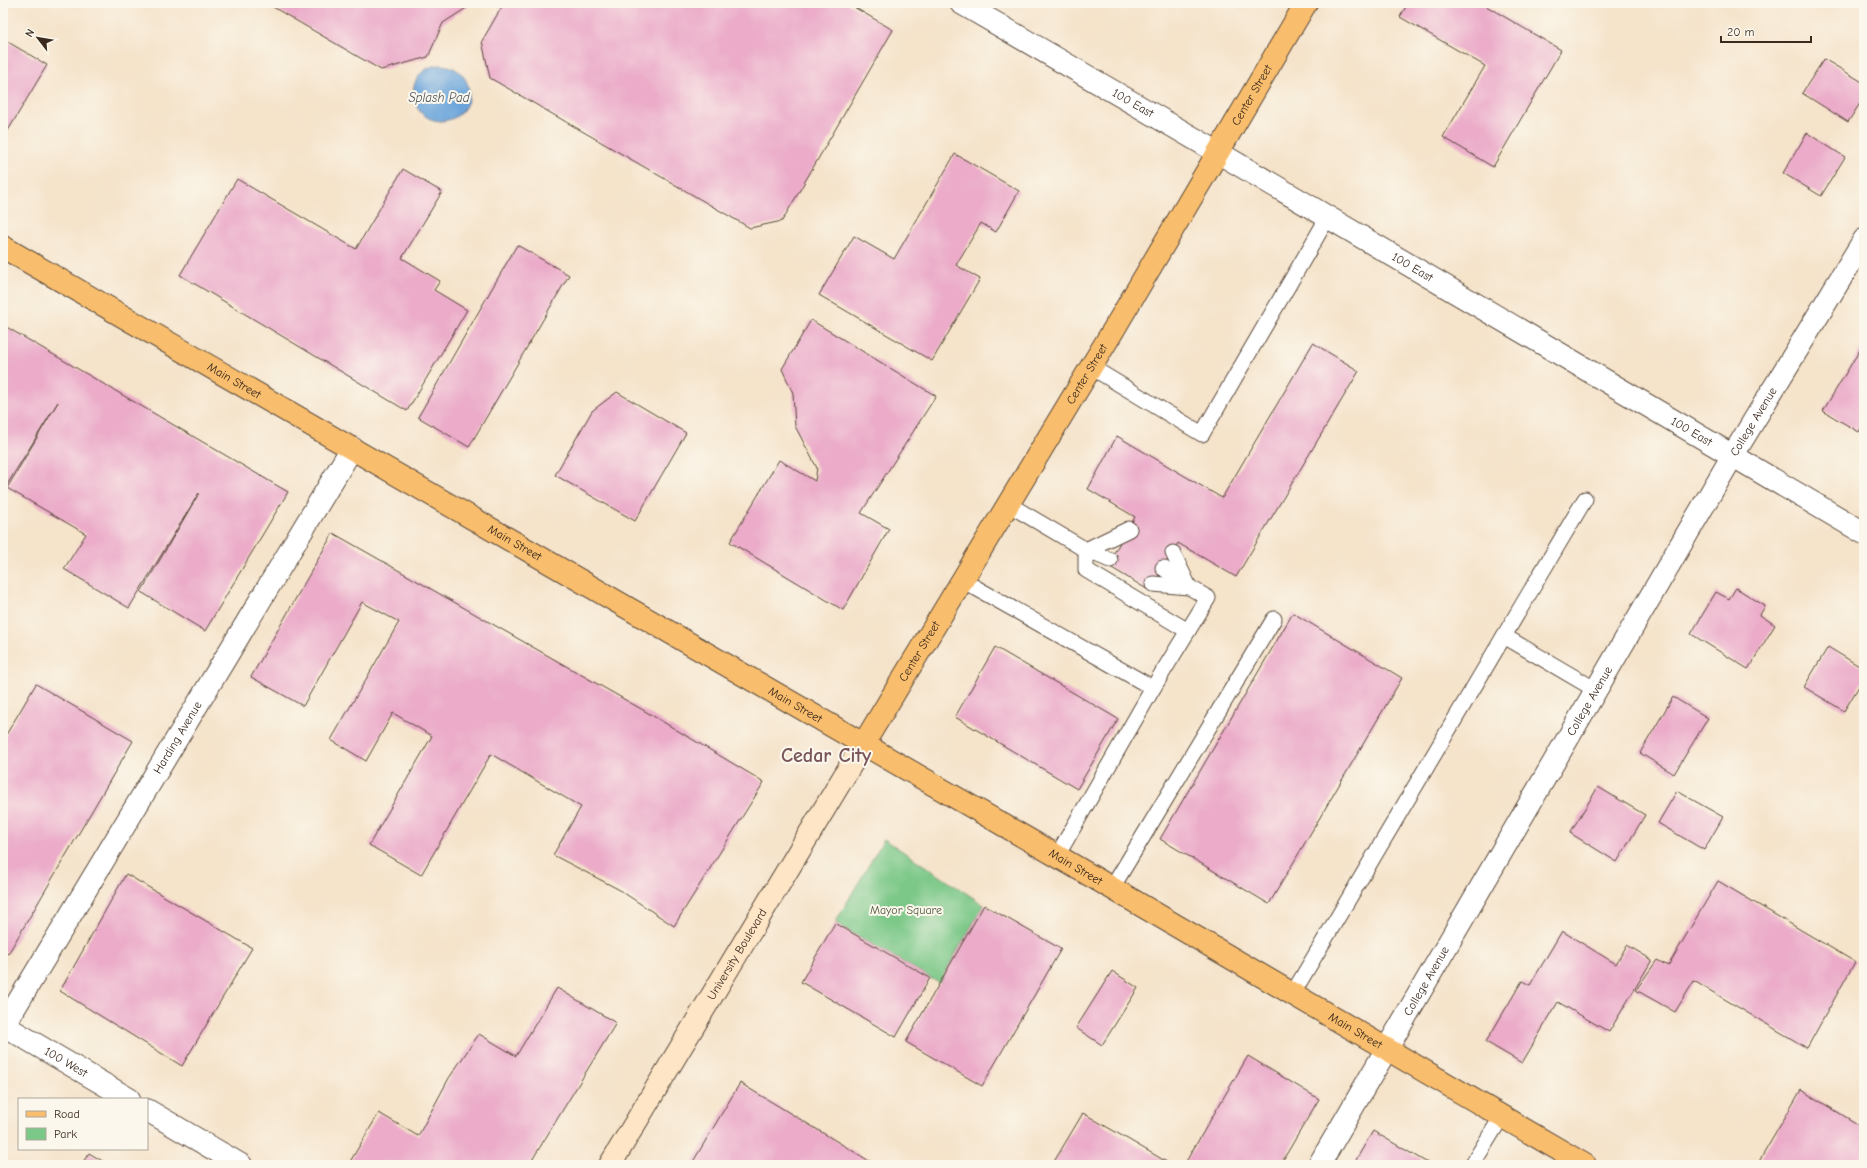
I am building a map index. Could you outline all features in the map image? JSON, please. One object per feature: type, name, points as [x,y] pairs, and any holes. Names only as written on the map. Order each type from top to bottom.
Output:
[{"type":"main road","name":"Center Street","points":[[864,743],[1091,367],[1306,3]]},
{"type":"main road","name":"Main Street","points":[[3,247],[636,614],[864,743],[1585,1165]]},
{"type":"main road","name":"University Boulevard","points":[[610,1165],[864,743]]},
{"type":"street","name":"100 East","points":[[961,3],[1328,217],[1864,533]]},
{"type":"street","name":"College Avenue","points":[[1319,1165],[1733,455],[1864,240]]},
{"type":"street","name":"Harding Avenue","points":[[3,1026],[352,448]]},
{"type":"street","name":"100 West","points":[[3,1026],[127,1098]]},
{"type":"street","points":[[148,1111],[241,1165]]},
{"type":"lane","points":[[1091,367],[1202,434],[1328,217]]},
{"type":"lane","points":[[1293,993],[1585,499]]},
{"type":"lane","points":[[1008,504],[1086,550],[1110,560]]},
{"type":"lane","points":[[1086,550],[1129,529]]},
{"type":"lane","points":[[1086,550],[1119,545]]},
{"type":"lane","points":[[1086,550],[1086,570],[1188,631]]},
{"type":"lane","points":[[1173,552],[1189,587]]},
{"type":"lane","points":[[1058,856],[1153,688],[1208,598],[1189,587],[1163,568]]},
{"type":"lane","points":[[962,580],[1153,688]]},
{"type":"lane","points":[[1154,584],[1189,587]]},
{"type":"lane","points":[[1112,888],[1274,619]]},
{"type":"lane","points":[[1504,636],[1596,690]]},
{"type":"lane","points":[[1472,1165],[1502,1116]]},
{"type":"green space","name":"Mayor Square","points":[[884,839],[984,905],[939,983],[835,923]]},
{"type":"water","name":"Splash Pad","points":[[441,65],[452,67],[461,73],[467,82],[469,93],[467,104],[461,113],[452,119],[441,121],[430,119],[421,113],[415,104],[413,93],[415,82],[421,73],[430,67]]},
{"type":"building","points":[[266,3],[474,3],[443,23],[428,57],[381,70]]},
{"type":"building","points":[[504,3],[847,3],[893,30],[782,221],[750,228],[490,78],[482,41]]},
{"type":"building","points":[[1408,3],[1481,3],[1561,50],[1493,167],[1443,137],[1485,66],[1400,17]]},
{"type":"building","points":[[3,39],[47,65],[3,139]]},
{"type":"building","points":[[1824,59],[1864,83],[1864,97],[1848,122],[1802,93]]},
{"type":"building","points":[[1807,133],[1845,157],[1821,196],[1783,173]]},
{"type":"building","points":[[955,154],[1019,191],[996,232],[981,223],[956,265],[980,279],[932,361],[819,295],[854,236],[894,259]]},
{"type":"building","points":[[403,169],[442,192],[402,258],[440,281],[434,290],[467,310],[407,411],[180,275],[237,179],[356,249]]},
{"type":"building","points":[[517,245],[569,275],[469,447],[418,417]]},
{"type":"building","points":[[811,320],[936,396],[861,513],[889,529],[843,610],[730,542],[779,460],[815,481],[817,468],[795,426],[793,393],[782,369]]},
{"type":"building","points":[[3,325],[288,492],[205,631],[141,592],[199,493],[129,608],[64,569],[86,534],[7,488],[58,402],[3,491]]},
{"type":"building","points":[[1313,343],[1359,371],[1236,577],[1178,543],[1150,591],[1107,565],[1135,517],[1088,489],[1117,436],[1222,498]]},
{"type":"building","points":[[1864,343],[1864,423],[1859,432],[1823,411]]},
{"type":"building","points":[[617,392],[686,433],[635,521],[555,475],[592,411]]},
{"type":"building","points":[[333,533],[643,710],[764,782],[674,926],[618,889],[553,855],[581,807],[491,754],[421,875],[369,845],[432,736],[393,713],[366,761],[331,740],[399,622],[362,602],[303,706],[251,677]]},
{"type":"building","points":[[1736,588],[1765,606],[1760,615],[1775,625],[1748,669],[1691,634],[1716,592],[1729,599]]},
{"type":"building","points":[[1293,613],[1402,678],[1269,904],[1160,839]]},
{"type":"building","points":[[995,647],[1118,719],[1077,789],[955,717]]},
{"type":"building","points":[[1828,647],[1864,669],[1864,678],[1844,711],[1804,687]]},
{"type":"building","points":[[36,684],[133,741],[8,954],[3,951],[3,740]]},
{"type":"building","points":[[1673,697],[1708,718],[1674,774],[1640,753]]},
{"type":"building","points":[[1598,787],[1645,815],[1617,862],[1570,833]]},
{"type":"building","points":[[1677,791],[1723,817],[1704,850],[1658,823]]},
{"type":"building","points":[[126,874],[252,948],[182,1066],[60,991]]},
{"type":"building","points":[[1718,881],[1855,962],[1807,1048],[1694,981],[1675,1012],[1636,990],[1657,960],[1668,966]]},
{"type":"building","points":[[984,905],[1061,949],[982,1086],[906,1042]]},
{"type":"building","points":[[835,923],[930,978],[896,1037],[801,982]]},
{"type":"building","points":[[1562,931],[1616,964],[1627,945],[1652,960],[1609,1032],[1558,1002],[1522,1063],[1486,1042],[1522,981],[1530,985]]},
{"type":"building","points":[[1112,971],[1138,988],[1102,1045],[1076,1028]]},
{"type":"building","points":[[557,988],[616,1023],[529,1165],[348,1165],[379,1113],[418,1136],[449,1078],[479,1034],[516,1056]]},
{"type":"building","points":[[1248,1056],[1319,1099],[1280,1165],[1184,1165]]},
{"type":"building","points":[[740,1083],[876,1165],[691,1165]]},
{"type":"building","points":[[1801,1090],[1864,1128],[1864,1165],[1757,1165]]},
{"type":"building","points":[[1083,1113],[1172,1165],[1052,1165]]},
{"type":"building","points":[[1373,1131],[1431,1165],[1353,1165]]},
{"type":"building","points":[[89,1153],[109,1165],[81,1165]]},
{"type":"district","name":"Cedar City","points":[[826,755]]}]
